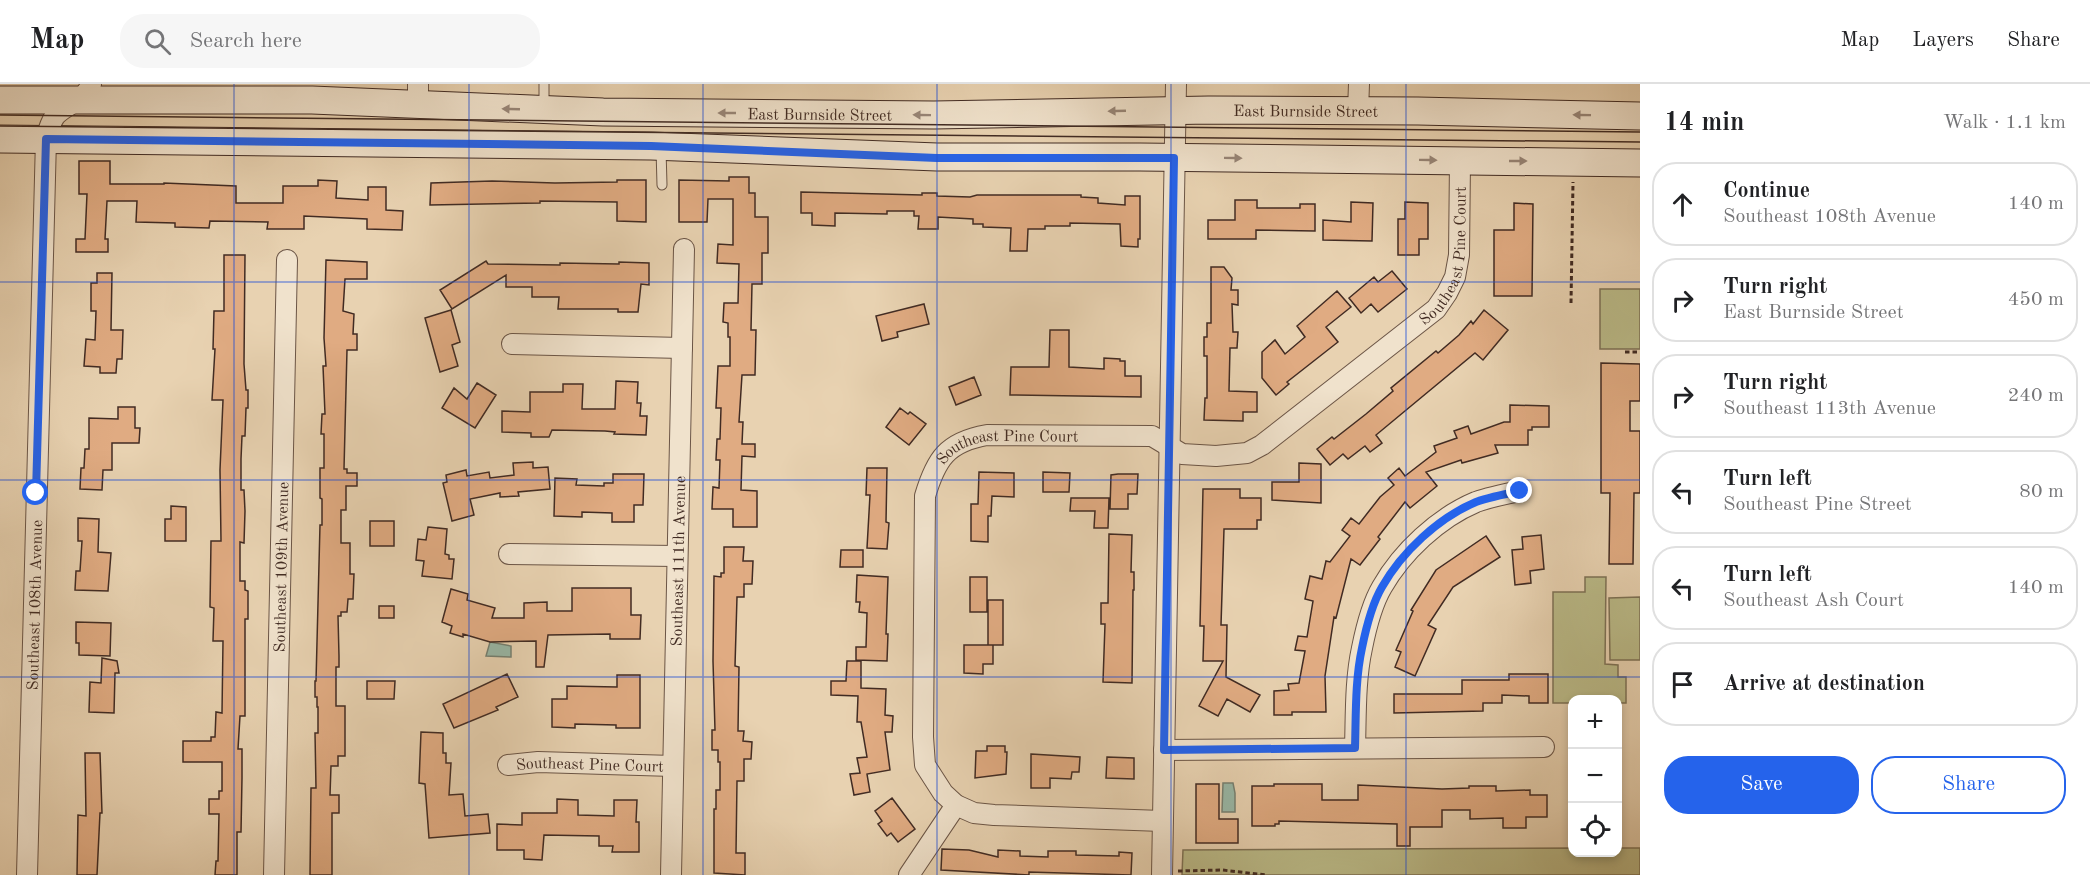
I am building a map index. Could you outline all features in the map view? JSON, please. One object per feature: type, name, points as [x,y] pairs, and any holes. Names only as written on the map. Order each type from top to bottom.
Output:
[{"type":"street","points":[[1358,111],[1359,84]]},
{"type":"street","name":"East Burnside Street","points":[[0,100],[86,91],[295,96],[544,97],[934,115],[1176,97],[1358,111],[1640,116]]},
{"type":"street","name":"Southeast 108th Avenue","points":[[27,875],[46,139],[49,126],[56,116],[86,91]]},
{"type":"street","points":[[1162,873],[1176,97]]},
{"type":"street","points":[[0,139],[662,147],[937,158],[1640,163]]},
{"type":"street","name":"Southeast Pine Court","points":[[1162,821],[994,816],[974,813],[956,805],[943,793],[925,765],[923,736],[925,496],[933,471],[941,456],[956,444],[987,435],[1152,436],[1182,454],[1216,456],[1247,453],[1262,445],[1436,309],[1455,277],[1459,255],[1460,161]]},
{"type":"street","name":"Southeast 111th Avenue","points":[[671,875],[684,249]]},
{"type":"street","name":"Southeast 109th Avenue","points":[[274,875],[286,260]]},
{"type":"street","points":[[512,344],[682,348]]},
{"type":"street","points":[[1355,748],[1357,684],[1362,649],[1381,589],[1393,569],[1429,533],[1458,512],[1475,502],[1520,491]]},
{"type":"street","points":[[509,554],[677,556]]},
{"type":"street","points":[[1164,750],[1544,747]]},
{"type":"street","name":"Southeast Pine Court","points":[[507,765],[538,762],[673,766]]},
{"type":"street","points":[[909,875],[956,805]]},
{"type":"lane","points":[[662,147],[662,185]]},
{"type":"path","points":[[1571,303],[1573,192]]},
{"type":"path","points":[[1625,352],[1640,352]]},
{"type":"path","points":[[1162,873],[1222,870],[1266,875]]},
{"type":"green space","points":[[1600,289],[1640,289],[1640,349],[1600,349]]},
{"type":"green space","points":[[1585,577],[1606,577],[1605,664],[1618,665],[1618,677],[1626,677],[1626,703],[1622,703],[1622,695],[1568,695],[1568,703],[1553,703],[1553,592],[1585,592]]},
{"type":"green space","points":[[1640,597],[1640,660],[1610,660],[1609,598]]},
{"type":"green space","points":[[1568,848],[1568,857],[1622,857],[1622,848],[1640,848],[1640,875],[1182,875],[1183,850]]},
{"type":"shaded area","points":[[490,642],[511,646],[511,657],[486,656]]},
{"type":"shaded area","points":[[1223,783],[1233,783],[1235,812],[1222,812]]},
{"type":"building","points":[[79,161],[110,161],[110,184],[164,183],[236,186],[236,203],[283,203],[283,186],[318,186],[318,180],[337,181],[336,198],[368,200],[368,187],[386,187],[386,210],[403,211],[402,230],[367,229],[367,219],[304,216],[304,229],[267,229],[268,222],[210,221],[209,228],[175,227],[175,223],[136,222],[137,201],[107,201],[105,239],[108,239],[108,252],[76,252],[76,239],[85,239],[87,194],[79,194]]},
{"type":"building","points":[[729,177],[749,177],[749,193],[755,193],[755,217],[768,217],[768,253],[762,253],[762,284],[752,284],[751,330],[756,330],[755,375],[742,375],[739,422],[743,422],[742,444],[755,444],[755,457],[742,456],[741,490],[757,491],[757,527],[733,527],[733,509],[712,509],[713,487],[719,488],[720,460],[716,460],[717,439],[720,439],[721,408],[716,408],[718,366],[730,366],[728,323],[723,322],[724,303],[738,303],[739,264],[717,263],[718,244],[733,245],[733,199],[708,199],[707,222],[679,222],[679,180],[729,181]]},
{"type":"building","points":[[617,180],[646,180],[646,222],[617,221],[617,202],[540,201],[540,203],[430,205],[431,183],[617,182]]},
{"type":"building","points":[[801,192],[922,195],[922,193],[937,193],[937,196],[970,197],[977,195],[1081,195],[1081,197],[1098,198],[1098,203],[1125,205],[1125,196],[1140,196],[1140,239],[1138,239],[1138,247],[1121,246],[1120,224],[1070,223],[1070,226],[1028,229],[1027,251],[1010,251],[1011,228],[983,227],[983,224],[973,224],[973,219],[938,217],[938,229],[918,229],[919,216],[914,216],[914,211],[887,211],[887,214],[835,213],[835,226],[812,225],[812,213],[801,213]]},
{"type":"building","points":[[1235,200],[1257,200],[1257,208],[1300,208],[1300,204],[1315,204],[1315,231],[1256,230],[1256,239],[1208,239],[1208,220],[1235,220]]},
{"type":"building","points":[[1351,202],[1373,203],[1372,241],[1323,240],[1323,220],[1351,222]]},
{"type":"building","points":[[1405,202],[1428,203],[1428,239],[1419,239],[1419,255],[1398,255],[1398,219],[1405,219]]},
{"type":"building","points":[[1514,203],[1533,204],[1532,296],[1494,296],[1494,230],[1514,230]]},
{"type":"building","points":[[224,255],[245,255],[244,364],[246,390],[248,390],[248,408],[246,408],[245,436],[242,436],[241,459],[241,490],[244,490],[245,511],[244,543],[240,542],[240,581],[245,581],[245,590],[248,591],[248,619],[245,619],[245,716],[240,716],[238,749],[242,749],[242,778],[241,832],[237,832],[237,875],[215,875],[216,861],[218,861],[219,814],[209,814],[209,799],[219,799],[219,791],[222,791],[222,762],[183,762],[183,741],[211,741],[211,737],[215,737],[216,712],[222,713],[223,641],[213,641],[214,608],[210,607],[211,541],[221,541],[220,470],[223,400],[212,400],[215,349],[213,349],[214,311],[224,311]]},
{"type":"building","points":[[326,260],[367,262],[367,279],[345,279],[343,311],[354,314],[353,334],[357,334],[357,350],[347,350],[344,469],[347,469],[347,473],[357,473],[357,486],[346,486],[346,510],[341,510],[341,543],[350,543],[350,574],[354,574],[353,599],[348,599],[347,612],[341,612],[341,616],[338,616],[339,667],[336,667],[336,706],[345,706],[345,756],[338,756],[338,766],[331,766],[330,795],[339,795],[339,813],[332,813],[332,875],[310,875],[311,788],[316,788],[315,733],[318,733],[315,681],[320,525],[322,525],[320,468],[324,468],[324,434],[321,434],[322,414],[325,414],[323,366],[326,366],[324,338]]},
{"type":"building","points":[[486,261],[488,264],[560,265],[560,263],[649,263],[649,285],[641,284],[638,312],[618,312],[618,309],[558,309],[559,297],[532,297],[532,287],[506,287],[506,275],[452,309],[440,290]]},
{"type":"building","points":[[1211,267],[1224,267],[1232,278],[1231,290],[1238,290],[1238,305],[1232,304],[1233,332],[1238,332],[1237,348],[1230,348],[1229,391],[1257,392],[1257,412],[1243,412],[1243,421],[1204,420],[1205,398],[1207,398],[1207,356],[1204,356],[1204,337],[1207,337],[1207,323],[1211,323]]},
{"type":"building","points":[[1392,271],[1407,289],[1378,312],[1371,304],[1361,313],[1349,298],[1374,277],[1378,282]]},
{"type":"building","points":[[97,273],[112,273],[111,330],[123,330],[122,359],[117,359],[116,373],[100,373],[100,367],[84,366],[86,339],[95,340],[96,311],[91,311],[91,283],[97,283]]},
{"type":"building","points":[[1337,291],[1351,307],[1326,327],[1338,342],[1287,382],[1289,384],[1276,395],[1262,378],[1262,352],[1275,340],[1285,354],[1305,337],[1297,326]]},
{"type":"building","points":[[924,304],[929,324],[897,332],[898,337],[882,341],[876,316]]},
{"type":"building","points":[[451,310],[460,342],[452,345],[458,366],[440,372],[425,318]]},
{"type":"building","points":[[1484,310],[1508,330],[1483,360],[1475,353],[1376,435],[1382,443],[1370,452],[1365,446],[1348,459],[1343,454],[1330,465],[1317,449],[1366,414],[1393,391],[1391,388],[1436,351],[1438,353],[1471,321],[1473,324]]},
{"type":"building","points":[[1050,330],[1069,330],[1069,367],[1104,369],[1104,358],[1125,361],[1125,376],[1141,376],[1141,397],[1010,395],[1011,367],[1049,367]]},
{"type":"building","points":[[1601,363],[1640,364],[1640,401],[1630,401],[1630,431],[1640,431],[1640,493],[1634,493],[1633,564],[1609,564],[1610,493],[1601,493]]},
{"type":"building","points":[[974,377],[981,395],[956,405],[949,387]]},
{"type":"building","points":[[616,381],[638,382],[637,403],[641,403],[640,416],[647,416],[646,435],[614,434],[615,432],[605,431],[552,430],[549,437],[531,437],[531,433],[502,432],[502,411],[530,412],[530,392],[563,392],[563,384],[583,384],[582,409],[615,409]]},
{"type":"building","points":[[477,383],[496,395],[475,428],[442,408],[454,388],[467,399]]},
{"type":"building","points":[[1510,405],[1549,406],[1549,427],[1532,427],[1532,430],[1528,430],[1528,445],[1495,445],[1498,453],[1462,463],[1461,460],[1426,472],[1437,486],[1410,508],[1405,502],[1360,565],[1351,559],[1336,618],[1334,617],[1325,676],[1326,712],[1292,712],[1292,715],[1274,715],[1274,691],[1289,690],[1288,684],[1299,683],[1305,651],[1295,650],[1298,636],[1307,637],[1313,601],[1305,599],[1310,576],[1322,579],[1326,561],[1330,562],[1350,536],[1342,530],[1351,518],[1359,524],[1380,497],[1394,485],[1388,478],[1399,468],[1405,476],[1436,452],[1434,446],[1457,438],[1454,431],[1468,426],[1471,434],[1510,422]]},
{"type":"building","points":[[118,407],[135,407],[135,428],[140,428],[139,443],[112,443],[112,470],[103,470],[102,490],[80,489],[85,449],[89,449],[89,418],[118,419]]},
{"type":"building","points":[[900,408],[908,414],[910,412],[926,424],[909,445],[886,427]]},
{"type":"building","points":[[533,462],[533,468],[548,467],[550,489],[518,492],[519,496],[500,497],[500,493],[470,499],[474,515],[452,521],[443,483],[447,482],[446,475],[466,470],[467,476],[489,472],[490,478],[514,475],[513,463]]},
{"type":"building","points":[[1299,463],[1321,464],[1321,503],[1272,500],[1272,482],[1299,482]]},
{"type":"building","points":[[867,468],[887,468],[886,522],[889,523],[887,549],[867,548],[870,495],[866,495]]},
{"type":"building","points":[[979,472],[1014,473],[1014,497],[992,496],[991,516],[988,516],[988,542],[971,541],[971,504],[978,504]]},
{"type":"building","points":[[1043,472],[1070,473],[1069,492],[1043,492]]},
{"type":"building","points":[[613,474],[644,474],[643,505],[634,505],[634,522],[612,522],[612,513],[582,512],[582,517],[554,516],[555,478],[577,479],[576,485],[604,486],[604,483],[613,483]]},
{"type":"building","points":[[1138,474],[1137,494],[1128,494],[1128,509],[1110,509],[1111,475]]},
{"type":"building","points":[[1203,489],[1240,489],[1240,498],[1261,498],[1261,520],[1257,520],[1257,529],[1224,529],[1221,625],[1227,625],[1226,677],[1260,695],[1250,712],[1227,699],[1218,716],[1199,706],[1223,661],[1203,661],[1204,626],[1200,626]]},
{"type":"building","points":[[1071,498],[1109,498],[1108,528],[1094,528],[1095,511],[1070,511]]},
{"type":"building","points":[[171,506],[186,507],[186,541],[165,541],[165,519],[171,519]]},
{"type":"building","points":[[78,518],[99,519],[98,552],[111,553],[108,591],[75,590],[76,571],[80,571],[82,541],[78,541]]},
{"type":"building","points":[[370,521],[394,521],[394,546],[370,546]]},
{"type":"building","points":[[428,527],[447,529],[445,554],[449,555],[449,559],[454,559],[452,579],[422,576],[424,561],[416,560],[418,539],[426,540]]},
{"type":"building","points":[[1109,534],[1132,535],[1131,572],[1134,572],[1134,590],[1132,683],[1103,682],[1105,624],[1101,624],[1101,603],[1108,603]]},
{"type":"building","points":[[1541,535],[1544,569],[1530,571],[1531,583],[1515,585],[1512,550],[1523,549],[1522,537]]},
{"type":"building","points":[[1486,536],[1500,557],[1453,587],[1428,625],[1436,629],[1415,676],[1395,667],[1401,652],[1396,650],[1413,611],[1411,610],[1436,570]]},
{"type":"building","points":[[724,547],[744,547],[743,561],[753,561],[752,584],[744,584],[744,597],[737,597],[735,666],[739,667],[738,731],[744,731],[743,741],[752,742],[751,759],[744,759],[744,781],[737,781],[736,853],[745,853],[745,875],[714,873],[714,809],[716,809],[716,790],[720,790],[720,762],[718,762],[718,750],[712,750],[712,730],[715,730],[714,576],[721,577],[721,573],[724,573]]},
{"type":"building","points":[[841,550],[863,550],[863,567],[840,567]]},
{"type":"building","points":[[857,575],[888,577],[887,661],[856,660],[856,647],[866,647],[867,613],[859,612],[860,602],[856,602]]},
{"type":"building","points":[[970,577],[987,577],[987,612],[970,612]]},
{"type":"building","points":[[572,588],[631,588],[631,615],[641,615],[640,639],[610,639],[610,634],[548,635],[544,667],[536,667],[536,641],[490,642],[463,634],[463,637],[450,633],[452,626],[442,622],[451,589],[468,594],[467,600],[495,608],[492,618],[524,618],[524,603],[547,602],[547,611],[572,611]]},
{"type":"building","points":[[988,600],[1003,600],[1003,645],[988,645]]},
{"type":"building","points":[[379,606],[394,606],[394,618],[379,618]]},
{"type":"building","points":[[76,622],[111,623],[110,656],[79,655],[79,643],[76,643]]},
{"type":"building","points":[[964,645],[993,645],[993,664],[983,664],[983,674],[964,673]]},
{"type":"building","points":[[102,658],[117,661],[119,673],[115,673],[114,713],[89,712],[90,682],[101,683]]},
{"type":"building","points":[[847,661],[861,661],[861,688],[886,689],[885,715],[893,716],[892,732],[885,732],[890,770],[867,774],[870,792],[854,795],[850,774],[860,773],[857,758],[867,757],[861,722],[857,722],[858,696],[831,695],[831,681],[846,681]]},
{"type":"building","points":[[507,674],[518,697],[496,707],[498,710],[454,728],[443,704]]},
{"type":"building","points":[[1509,674],[1548,674],[1548,703],[1529,703],[1529,696],[1502,695],[1502,703],[1483,703],[1483,711],[1394,713],[1394,694],[1462,694],[1462,680],[1509,680]]},
{"type":"building","points":[[617,675],[640,675],[640,728],[575,724],[575,728],[552,727],[552,699],[567,699],[567,686],[617,687]]},
{"type":"building","points":[[367,681],[395,681],[394,699],[367,699]]},
{"type":"building","points":[[421,732],[443,733],[443,753],[446,753],[446,763],[451,763],[449,795],[463,794],[465,816],[488,814],[490,833],[429,838],[425,784],[419,783]]},
{"type":"building","points":[[987,746],[1005,746],[1006,774],[975,778],[976,751],[987,751]]},
{"type":"building","points":[[85,753],[100,753],[102,813],[100,813],[97,875],[77,875],[78,815],[86,816]]},
{"type":"building","points":[[1031,754],[1080,757],[1079,772],[1072,772],[1071,779],[1050,778],[1050,788],[1031,788]]},
{"type":"building","points":[[1107,757],[1134,758],[1134,779],[1106,778]]},
{"type":"building","points":[[1196,784],[1219,784],[1219,819],[1238,819],[1238,843],[1196,843]]},
{"type":"building","points":[[1274,784],[1322,784],[1322,800],[1358,800],[1358,785],[1442,789],[1496,786],[1496,791],[1530,790],[1530,795],[1547,795],[1547,817],[1526,817],[1526,828],[1503,828],[1503,818],[1470,819],[1470,810],[1442,810],[1442,827],[1410,827],[1410,846],[1397,846],[1397,824],[1279,821],[1279,824],[1275,826],[1252,826],[1252,786],[1274,786]]},
{"type":"building","points":[[892,798],[915,829],[898,842],[891,833],[887,836],[878,824],[882,821],[875,811]]},
{"type":"building","points":[[557,799],[578,800],[578,815],[614,816],[614,800],[637,800],[636,822],[639,822],[639,852],[612,852],[613,846],[599,846],[599,836],[544,835],[542,860],[524,859],[524,850],[497,850],[497,824],[522,825],[522,813],[557,813]]},
{"type":"building","points":[[942,849],[969,850],[998,857],[998,850],[1020,851],[1020,856],[1048,857],[1048,851],[1076,851],[1076,855],[1119,856],[1119,852],[1132,853],[1131,875],[1029,872],[1029,875],[941,870]]},
{"type":"tram line","points":[[0,115],[1640,132]]},
{"type":"tram line","points":[[0,126],[1640,142]]},
{"type":"route","points":[[36,493],[46,139],[651,146],[937,158],[1174,158],[1164,750],[1355,748],[1357,684],[1362,649],[1381,589],[1393,569],[1437,525],[1458,512],[1475,502],[1520,491]]}]
